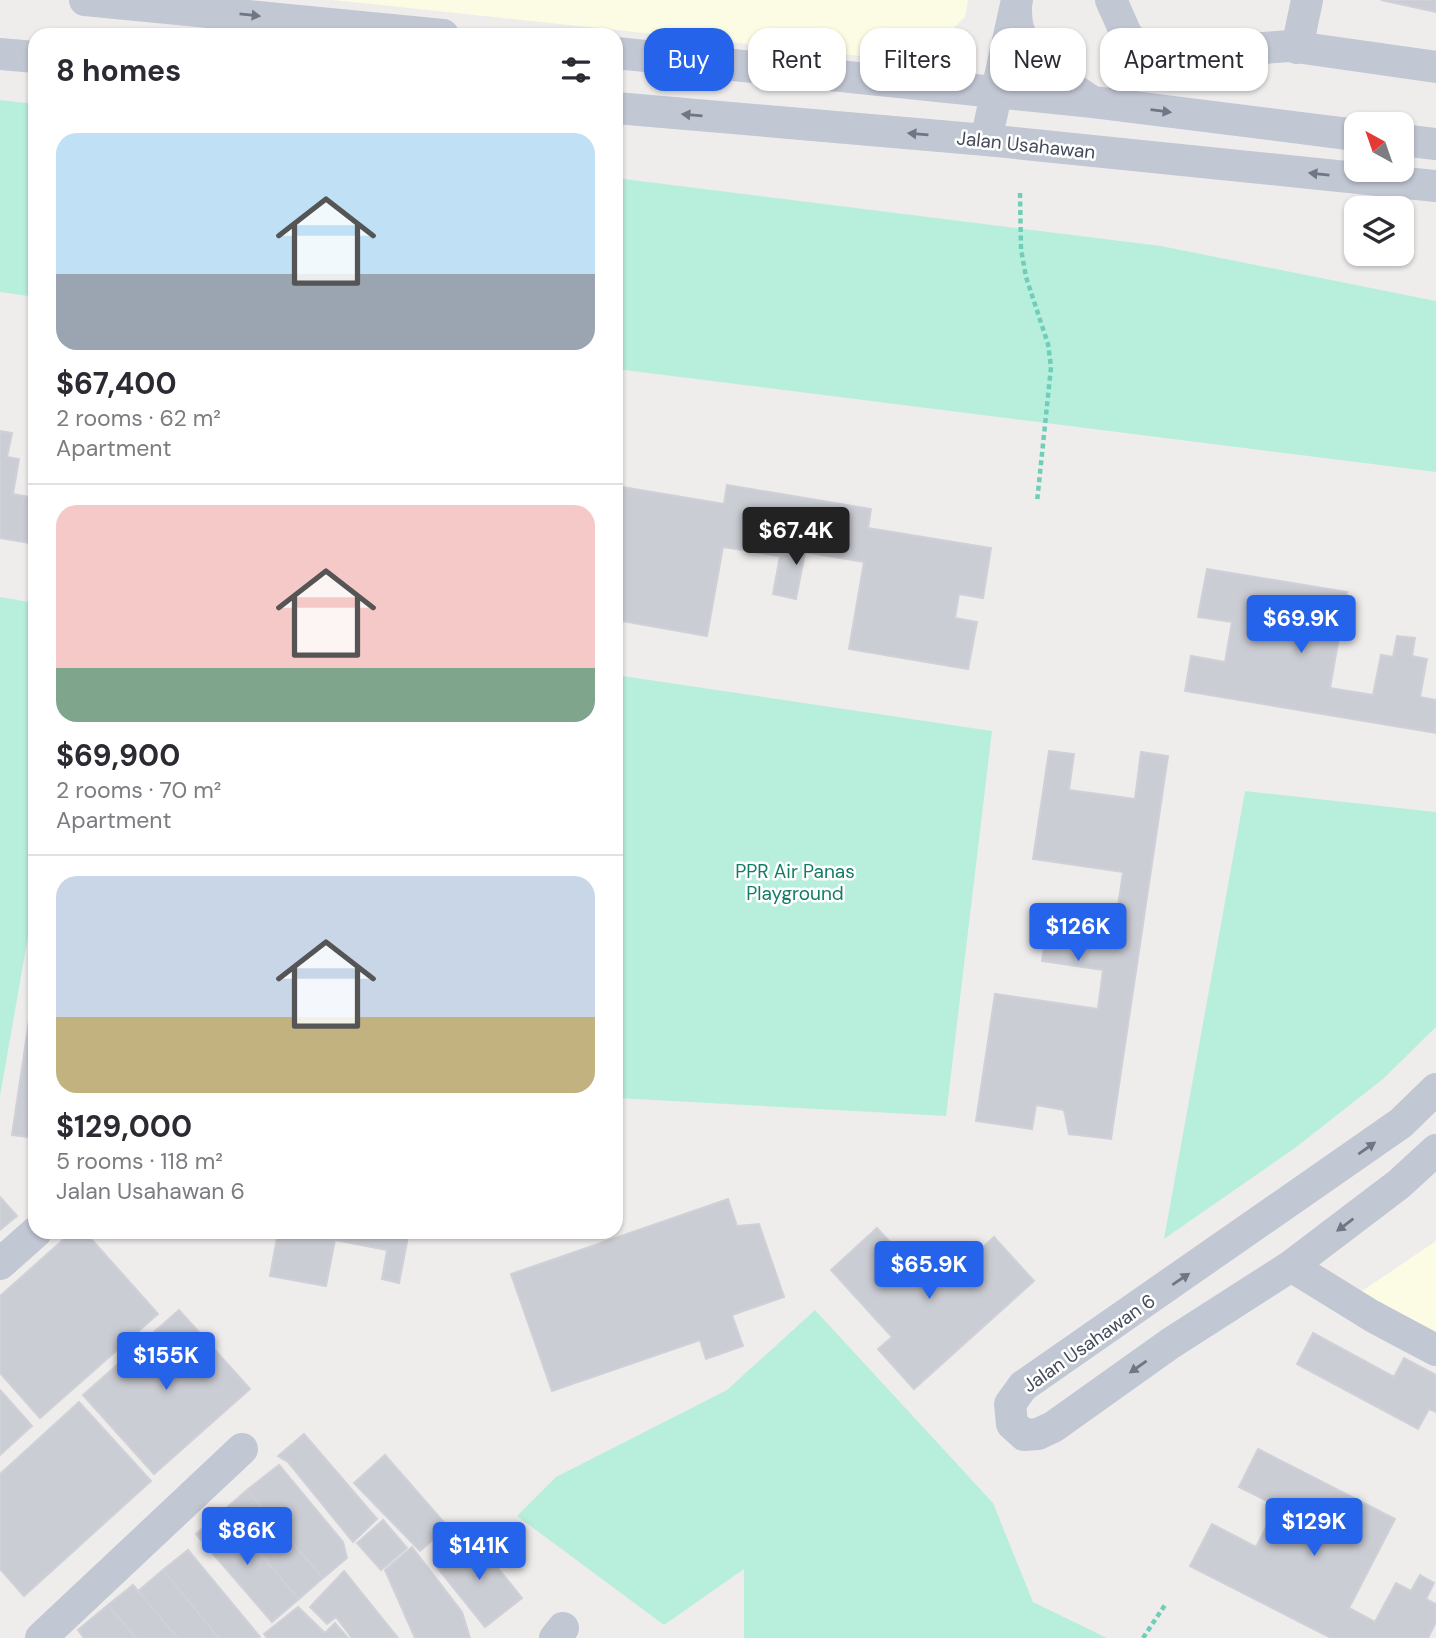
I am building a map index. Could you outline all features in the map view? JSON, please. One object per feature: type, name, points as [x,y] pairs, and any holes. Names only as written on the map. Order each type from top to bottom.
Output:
[{"type":"street","points":[[85,0],[172,3],[384,28]]},
{"type":"street","points":[[1111,0],[1127,36],[1152,57],[1297,48],[1436,68]]},
{"type":"street","points":[[1297,48],[1307,0]]},
{"type":"street","points":[[986,140],[1016,2]]},
{"type":"street","points":[[1016,2],[1018,30],[1031,48],[1055,78],[1093,102]]},
{"type":"street","points":[[0,54],[28,56]]},
{"type":"street","points":[[623,54],[1093,102],[1344,133]]},
{"type":"street","name":"Jalan Usahawan","points":[[623,109],[986,140],[1436,186]]},
{"type":"street","points":[[1414,141],[1436,144]]},
{"type":"street","name":"Jalan Usahawan 6","points":[[1436,1089],[1401,1123],[1023,1386],[1010,1404],[1012,1424],[1024,1435],[1038,1434],[1053,1427],[1171,1343],[1291,1266],[1399,1184],[1436,1150]]},
{"type":"street","points":[[0,1264],[28,1239]]},
{"type":"street","points":[[1291,1266],[1373,1316],[1436,1350]]},
{"type":"street","points":[[41,1638],[242,1448]]},
{"type":"path","points":[[1020,193],[1023,258],[1048,344],[1051,367],[1037,502]]},
{"type":"path","points":[[1143,1638],[1165,1605]]},
{"type":"shaded area","points":[[334,0],[968,0],[965,17],[953,28],[860,28],[860,56],[846,54],[846,28],[748,28],[748,44],[734,43],[734,28],[644,28],[644,33],[623,31],[623,28],[597,28]]},
{"type":"shaded area","points":[[1436,1241],[1436,1364],[1337,1308]]},
{"type":"green space","points":[[0,100],[28,103],[28,296],[0,292]]},
{"type":"green space","points":[[623,179],[1161,246],[1436,301],[1436,472],[623,370]]},
{"type":"green space","points":[[0,597],[28,602],[28,937],[0,1096]]},
{"type":"green space","name":"PPR Air Panas Playground","points":[[623,676],[992,731],[946,1116],[623,1098]]},
{"type":"green space","points":[[1245,791],[1436,812],[1436,1027],[1383,1079],[1295,1148],[1164,1239]]},
{"type":"green space","points":[[815,1310],[993,1503],[1033,1602],[1107,1638],[744,1638],[744,1569],[664,1625],[517,1516],[556,1477],[727,1390]]},
{"type":"building","points":[[1381,0],[1436,0],[1436,12]]},
{"type":"building","points":[[0,431],[12,433],[7,457],[19,459],[13,494],[28,497],[28,543],[0,538]]},
{"type":"building","points":[[727,485],[871,509],[868,528],[991,548],[983,598],[959,594],[955,618],[977,622],[968,669],[849,649],[864,562],[805,552],[796,599],[773,594],[780,556],[723,547],[707,636],[623,621],[623,487],[724,504]]},
{"type":"building","points":[[1207,569],[1347,592],[1330,688],[1373,695],[1381,655],[1393,657],[1397,636],[1415,638],[1412,656],[1427,659],[1420,697],[1436,700],[1436,733],[1185,691],[1191,656],[1225,662],[1232,622],[1198,617]]},
{"type":"building","points":[[1049,751],[1074,754],[1069,790],[1135,799],[1141,752],[1168,756],[1111,1139],[1069,1134],[1064,1110],[1036,1105],[1032,1129],[976,1121],[995,994],[1098,1009],[1103,970],[1042,961],[1047,924],[1114,934],[1123,872],[1033,859]]},
{"type":"building","points":[[28,1027],[28,1137],[12,1135]]},
{"type":"building","points":[[0,1197],[17,1216],[0,1230]]},
{"type":"building","points":[[728,1199],[737,1226],[759,1224],[784,1297],[732,1315],[743,1346],[706,1359],[700,1340],[552,1391],[511,1274],[612,1239],[623,1239],[623,1235]]},
{"type":"building","points":[[877,1228],[935,1291],[994,1237],[1034,1281],[914,1389],[878,1349],[892,1337],[831,1270]]},
{"type":"building","points":[[64,1239],[91,1239],[158,1314],[40,1418],[0,1373],[0,1296]]},
{"type":"building","points":[[277,1239],[408,1239],[399,1283],[382,1279],[387,1250],[335,1240],[326,1286],[270,1276]]},
{"type":"building","points":[[179,1310],[250,1389],[154,1474],[83,1395]]},
{"type":"building","points":[[1313,1333],[1394,1377],[1404,1358],[1436,1375],[1436,1412],[1429,1409],[1418,1429],[1297,1364]]},
{"type":"building","points":[[0,1390],[32,1426],[0,1455]]},
{"type":"building","points":[[79,1402],[151,1481],[24,1596],[0,1569],[0,1474]]},
{"type":"building","points":[[304,1434],[377,1519],[353,1542],[288,1462],[278,1456]]},
{"type":"building","points":[[1258,1449],[1395,1519],[1349,1608],[1375,1622],[1396,1583],[1411,1591],[1420,1575],[1434,1583],[1426,1599],[1436,1604],[1436,1622],[1428,1638],[1331,1638],[1190,1566],[1212,1524],[1256,1547],[1277,1506],[1239,1487]]},
{"type":"building","points":[[385,1455],[448,1527],[420,1551],[354,1483]]},
{"type":"building","points":[[279,1465],[343,1542],[347,1558],[323,1578],[247,1490]]},
{"type":"building","points":[[247,1490],[323,1578],[299,1599],[223,1511]]},
{"type":"building","points":[[223,1511],[299,1599],[272,1622],[196,1534]]},
{"type":"building","points":[[383,1520],[407,1548],[381,1570],[357,1543]]},
{"type":"building","points":[[473,1537],[522,1598],[485,1627],[436,1566]]},
{"type":"building","points":[[412,1547],[462,1612],[470,1638],[415,1638],[385,1570]]},
{"type":"building","points":[[188,1550],[259,1638],[219,1638],[163,1570]]},
{"type":"building","points":[[163,1570],[219,1638],[178,1638],[138,1591]]},
{"type":"building","points":[[344,1571],[398,1638],[352,1638],[336,1617],[327,1624],[310,1607]]},
{"type":"building","points":[[133,1585],[178,1638],[136,1638],[108,1605]]},
{"type":"building","points":[[108,1605],[136,1638],[84,1638],[78,1630]]},
{"type":"building","points":[[298,1607],[325,1633],[335,1623],[348,1638],[267,1638],[264,1634]]}]
